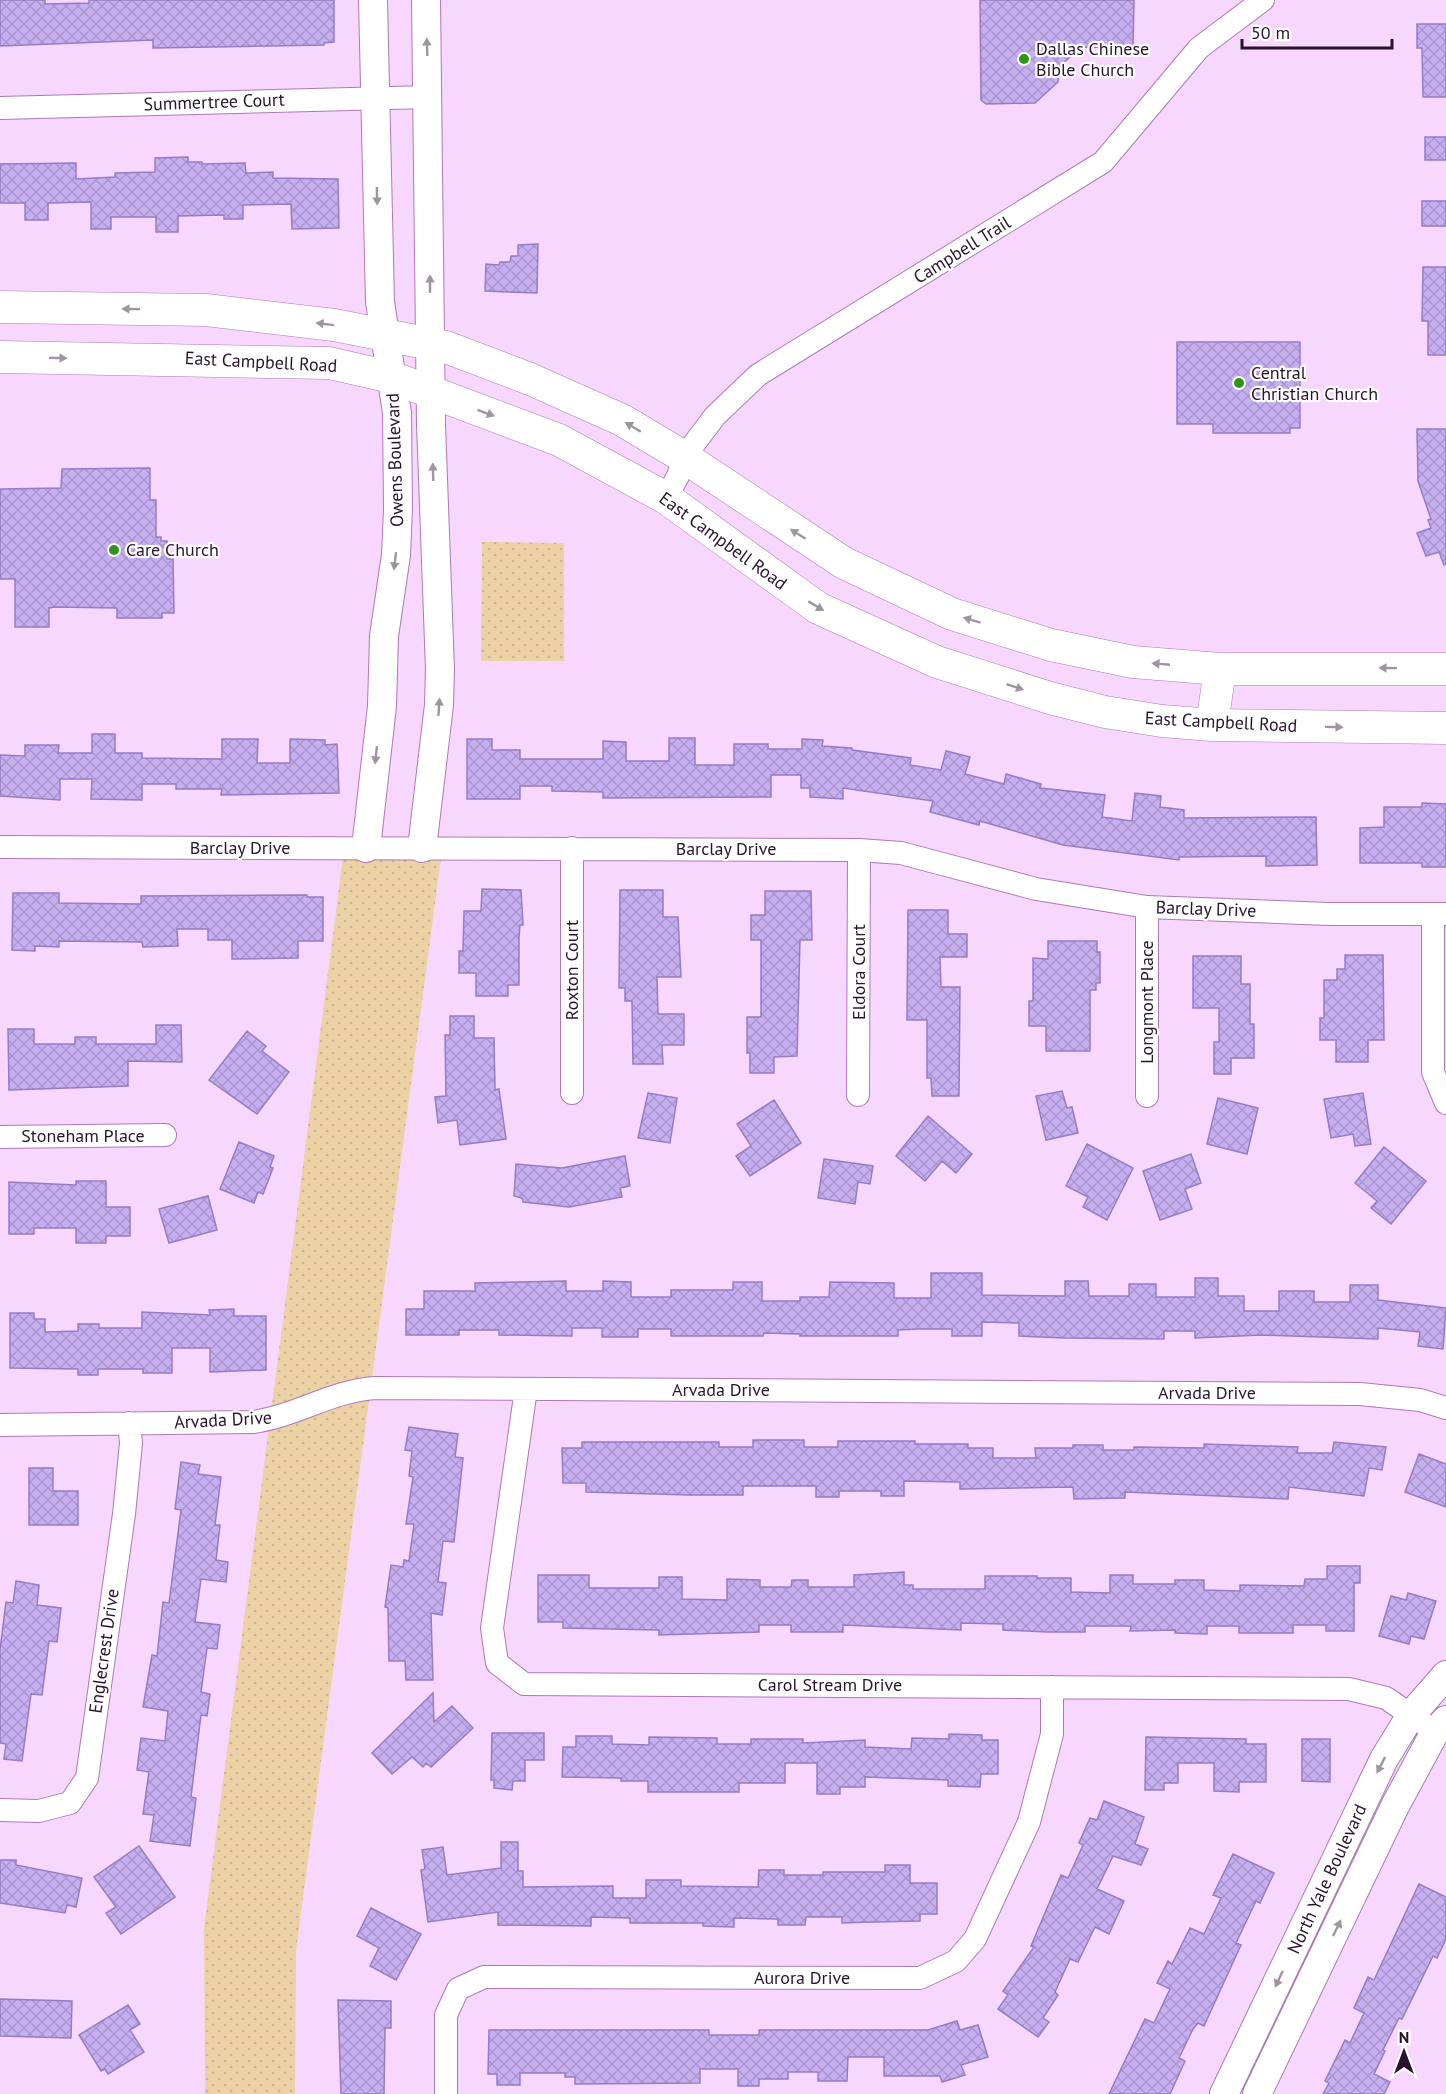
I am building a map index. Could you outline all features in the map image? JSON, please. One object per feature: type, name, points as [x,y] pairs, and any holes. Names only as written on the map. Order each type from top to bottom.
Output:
[{"type":"main road","points":[[0,307],[206,310],[383,333],[430,343],[530,379],[622,420],[684,457],[843,563],[952,614],[1062,647],[1133,662],[1220,669],[1446,669]]},
{"type":"main road","name":"East Campbell Road","points":[[0,357],[329,363],[391,377],[559,440],[666,498],[818,608],[937,662],[1050,699],[1106,712],[1212,725],[1446,728]]},
{"type":"main road","points":[[1212,725],[1220,669]]},
{"type":"street","name":"Owens Boulevard","points":[[366,848],[382,706],[384,636],[396,555],[397,413],[383,333],[373,0]]},
{"type":"street","name":"Owens Boulevard","points":[[422,848],[440,694],[430,343],[426,0]]},
{"type":"street","name":"Campbell Trail","points":[[666,498],[678,476],[684,457],[715,416],[758,375],[1103,162],[1199,48],[1263,0]]},
{"type":"street","name":"Summertree Court","points":[[0,108],[428,97]]},
{"type":"street","name":"Barclay Drive","points":[[0,847],[859,850],[901,853],[1036,889],[1147,907],[1329,914],[1440,914]]},
{"type":"street","name":"Roxton Court","points":[[572,848],[572,1092]]},
{"type":"street","name":"Eldora Court","points":[[858,1095],[859,850]]},
{"type":"street","name":"Longmont Place","points":[[1147,907],[1147,1096]]},
{"type":"street","points":[[1440,914],[1433,1072],[1446,1103]]},
{"type":"street","name":"Stoneham Place","points":[[0,1137],[165,1135]]},
{"type":"street","name":"Arvada Drive","points":[[0,1425],[269,1420],[337,1394],[358,1389],[1360,1394],[1420,1400],[1446,1408]]},
{"type":"street","name":"Carol Stream Drive","points":[[526,1389],[492,1628],[497,1663],[524,1684],[1349,1689],[1386,1698],[1411,1715],[1441,1726]]},
{"type":"street","name":"Englecrest Drive","points":[[0,1810],[39,1811],[70,1803],[87,1778],[124,1514],[131,1443],[129,1423]]},
{"type":"street","name":"North Yale Boulevard","points":[[1224,2094],[1384,1758],[1411,1715],[1446,1675]]},
{"type":"street","name":"Aurora Drive","points":[[446,2094],[446,2015],[458,1989],[484,1977],[920,1978],[956,1962],[975,1939],[1029,1822],[1052,1734],[1052,1687]]},
{"type":"street","name":"North Yale Boulevard","points":[[1257,2094],[1395,1806],[1441,1726]]},
{"type":"shaded area","points":[[482,542],[564,543],[564,661],[481,661]]},
{"type":"shaded area","points":[[343,857],[441,858],[296,1950],[295,2094],[205,2094],[204,1928]]},
{"type":"building","points":[[0,0],[45,0],[45,4],[89,3],[89,0],[334,0],[334,42],[324,43],[324,45],[153,48],[153,40],[0,46]]},
{"type":"building","name":"Dallas Chinese Bible Church","points":[[980,0],[1134,0],[1133,48],[1081,47],[1059,67],[1058,82],[1035,103],[986,104],[981,100]]},
{"type":"building","points":[[1417,24],[1446,24],[1446,97],[1423,97],[1422,48],[1417,48]]},
{"type":"building","points":[[1425,137],[1446,137],[1446,160],[1425,160]]},
{"type":"building","points":[[188,157],[188,162],[202,162],[202,164],[245,163],[246,173],[273,172],[273,178],[338,179],[339,228],[292,229],[291,204],[243,205],[243,219],[224,219],[224,215],[178,216],[178,232],[156,232],[156,217],[111,217],[111,229],[91,229],[91,202],[48,203],[48,220],[25,220],[25,203],[0,203],[0,164],[76,163],[76,179],[115,177],[115,173],[155,172],[155,158]]},
{"type":"building","points":[[1422,201],[1446,201],[1446,226],[1422,226]]},
{"type":"building","points":[[538,244],[537,293],[485,291],[486,264],[499,265],[500,262],[510,262],[511,256],[518,256],[518,245]]},
{"type":"building","points":[[1423,267],[1446,267],[1446,355],[1428,355],[1428,321],[1422,321]]},
{"type":"building","name":"Central Christian Church","points":[[1177,342],[1300,342],[1300,428],[1290,428],[1290,433],[1213,433],[1213,424],[1177,424]]},
{"type":"building","points":[[1417,429],[1446,429],[1446,564],[1444,565],[1439,552],[1426,556],[1417,533],[1431,528],[1428,520],[1431,519],[1418,481]]},
{"type":"building","name":"Care Church","points":[[150,468],[150,500],[156,500],[156,537],[161,537],[161,541],[167,541],[167,559],[173,559],[174,613],[162,613],[162,618],[117,618],[117,608],[55,607],[49,608],[49,627],[15,627],[15,579],[0,579],[0,489],[61,488],[62,469]]},
{"type":"building","points":[[92,734],[115,734],[115,753],[142,753],[142,758],[222,759],[222,739],[258,739],[257,763],[290,763],[290,739],[325,740],[325,745],[337,744],[339,793],[221,795],[222,789],[176,789],[176,784],[142,784],[142,800],[91,799],[92,779],[60,779],[60,800],[0,796],[0,755],[25,756],[25,745],[59,745],[58,753],[92,753]]},
{"type":"building","points":[[669,738],[695,738],[695,765],[734,765],[734,744],[768,744],[768,749],[802,749],[802,739],[823,740],[822,746],[852,748],[852,750],[911,758],[910,765],[941,770],[946,751],[970,757],[965,774],[1004,784],[1006,774],[1041,784],[1040,788],[1105,795],[1102,817],[1132,821],[1135,793],[1161,796],[1160,807],[1184,810],[1184,818],[1316,817],[1317,865],[1266,866],[1266,856],[1179,857],[1179,860],[1063,845],[980,821],[979,825],[930,812],[933,801],[843,788],[843,799],[810,797],[810,788],[801,788],[801,775],[771,775],[771,797],[603,798],[603,792],[552,791],[552,786],[520,786],[520,799],[467,799],[467,739],[492,739],[492,750],[520,750],[520,759],[603,759],[603,741],[626,742],[626,761],[669,761]]},
{"type":"building","points":[[1422,803],[1446,804],[1446,867],[1422,867],[1422,863],[1360,863],[1360,828],[1384,827],[1384,807],[1422,807]]},
{"type":"building","points":[[482,889],[521,890],[523,925],[520,925],[519,937],[519,985],[508,985],[508,996],[476,996],[476,973],[459,973],[459,951],[463,951],[464,911],[481,911]]},
{"type":"building","points":[[620,890],[663,890],[663,917],[678,917],[681,977],[657,977],[658,1014],[684,1014],[684,1045],[662,1045],[663,1064],[633,1064],[632,1001],[625,1001],[625,988],[619,988]]},
{"type":"building","points":[[765,891],[811,891],[812,940],[800,940],[797,1056],[774,1057],[774,1073],[750,1073],[750,1053],[747,1053],[747,1017],[761,1017],[761,940],[751,940],[751,915],[765,915]]},
{"type":"building","points":[[13,893],[59,893],[59,903],[141,904],[141,896],[307,895],[307,897],[323,897],[323,941],[298,941],[298,958],[232,959],[232,940],[208,940],[208,929],[177,929],[178,946],[143,947],[142,942],[59,941],[59,947],[35,946],[35,951],[12,950]]},
{"type":"building","points":[[908,910],[948,910],[948,934],[967,934],[967,957],[940,957],[941,987],[960,987],[959,1096],[932,1096],[931,1078],[927,1078],[927,1020],[907,1020]]},
{"type":"building","points":[[1048,941],[1097,941],[1097,952],[1100,952],[1100,983],[1096,983],[1096,990],[1090,990],[1090,1051],[1046,1051],[1046,1026],[1029,1026],[1029,1001],[1033,1001],[1033,958],[1048,959]]},
{"type":"building","points":[[1345,955],[1383,955],[1384,1040],[1368,1040],[1368,1062],[1336,1062],[1336,1040],[1320,1040],[1320,1018],[1324,1018],[1324,980],[1337,980],[1337,969],[1345,969]]},
{"type":"building","points":[[1193,956],[1241,956],[1241,984],[1250,984],[1250,1024],[1254,1024],[1254,1058],[1231,1058],[1231,1074],[1214,1074],[1214,1042],[1219,1042],[1219,1008],[1193,1008]]},
{"type":"building","points":[[450,1016],[474,1016],[474,1038],[494,1038],[495,1090],[499,1089],[506,1139],[460,1145],[457,1120],[438,1123],[435,1097],[446,1096],[445,1035],[450,1035]]},
{"type":"building","points":[[156,1025],[181,1025],[182,1062],[128,1061],[128,1086],[9,1090],[8,1029],[34,1029],[34,1044],[75,1044],[75,1037],[96,1037],[96,1044],[156,1044]]},
{"type":"building","points":[[247,1031],[266,1046],[262,1051],[289,1072],[257,1114],[209,1080]]},
{"type":"building","points":[[1062,1091],[1067,1108],[1072,1107],[1078,1133],[1046,1140],[1036,1096]]},
{"type":"building","points":[[648,1093],[677,1098],[670,1143],[638,1138]]},
{"type":"building","points":[[1363,1093],[1371,1144],[1355,1146],[1353,1134],[1331,1138],[1324,1099]]},
{"type":"building","points":[[1218,1098],[1258,1108],[1247,1154],[1207,1144]]},
{"type":"building","points":[[774,1100],[801,1143],[750,1176],[736,1156],[751,1146],[737,1124]]},
{"type":"building","points":[[928,1116],[972,1154],[956,1173],[942,1161],[925,1181],[896,1156]]},
{"type":"building","points":[[239,1142],[274,1156],[270,1167],[273,1168],[263,1194],[258,1192],[254,1203],[220,1189]]},
{"type":"building","points":[[1087,1144],[1133,1168],[1107,1220],[1083,1207],[1088,1197],[1066,1186]]},
{"type":"building","points":[[1384,1147],[1426,1181],[1391,1224],[1371,1208],[1377,1201],[1355,1183]]},
{"type":"building","points":[[1191,1154],[1201,1183],[1185,1189],[1192,1209],[1160,1220],[1143,1171]]},
{"type":"building","points":[[625,1156],[630,1186],[620,1188],[622,1197],[569,1207],[523,1202],[522,1198],[514,1196],[516,1164],[562,1168]]},
{"type":"building","points":[[824,1159],[873,1166],[870,1184],[858,1182],[855,1204],[818,1198]]},
{"type":"building","points":[[76,1181],[106,1181],[106,1207],[130,1207],[130,1236],[106,1236],[106,1243],[76,1243],[76,1228],[34,1228],[34,1234],[9,1234],[9,1182],[76,1185]]},
{"type":"building","points":[[208,1196],[217,1230],[169,1243],[159,1209]]},
{"type":"building","points":[[931,1273],[982,1273],[982,1295],[1065,1296],[1065,1281],[1088,1281],[1089,1296],[1129,1296],[1129,1284],[1156,1284],[1156,1297],[1195,1297],[1195,1278],[1218,1278],[1218,1296],[1244,1296],[1244,1311],[1279,1311],[1279,1291],[1314,1291],[1314,1302],[1350,1302],[1350,1285],[1378,1285],[1378,1300],[1446,1308],[1443,1349],[1418,1346],[1420,1332],[1378,1328],[1378,1339],[1261,1335],[1195,1338],[1195,1331],[1164,1331],[1164,1339],[1064,1338],[1019,1336],[1019,1323],[982,1322],[982,1336],[952,1336],[952,1329],[898,1330],[898,1336],[800,1336],[800,1334],[764,1333],[763,1336],[671,1336],[671,1329],[638,1329],[638,1337],[602,1337],[602,1328],[572,1328],[572,1336],[499,1335],[499,1330],[459,1330],[459,1335],[406,1335],[406,1309],[424,1309],[424,1291],[475,1291],[475,1283],[566,1281],[566,1291],[603,1291],[603,1281],[631,1282],[631,1297],[671,1297],[671,1290],[733,1290],[733,1282],[762,1282],[762,1301],[800,1301],[800,1297],[829,1297],[830,1282],[894,1283],[894,1298],[931,1298]]},
{"type":"building","points":[[234,1309],[234,1316],[266,1316],[266,1370],[210,1372],[210,1348],[172,1348],[172,1373],[143,1373],[143,1369],[98,1369],[98,1375],[78,1375],[78,1369],[10,1368],[10,1313],[34,1313],[34,1319],[45,1319],[45,1332],[78,1331],[78,1324],[99,1324],[99,1328],[142,1328],[142,1312],[210,1315],[209,1310]]},
{"type":"building","points":[[409,1427],[458,1434],[455,1457],[463,1458],[454,1542],[443,1541],[438,1582],[446,1583],[442,1615],[431,1613],[433,1680],[406,1680],[405,1661],[389,1661],[388,1608],[385,1607],[391,1565],[403,1567],[404,1560],[409,1561],[414,1524],[406,1524],[413,1477],[409,1476],[412,1451],[405,1450]]},
{"type":"building","points":[[753,1440],[804,1440],[804,1447],[838,1447],[838,1441],[968,1444],[968,1448],[993,1448],[993,1458],[1036,1458],[1035,1448],[1073,1448],[1073,1445],[1103,1445],[1103,1450],[1134,1450],[1134,1447],[1204,1448],[1204,1444],[1298,1447],[1297,1453],[1332,1453],[1334,1442],[1386,1447],[1382,1470],[1369,1468],[1364,1496],[1289,1487],[1288,1499],[1125,1492],[1125,1498],[1074,1499],[1073,1487],[960,1489],[960,1482],[904,1481],[904,1496],[881,1496],[881,1491],[839,1491],[839,1497],[816,1497],[816,1486],[743,1486],[743,1495],[691,1495],[586,1492],[586,1483],[563,1483],[562,1448],[582,1448],[582,1442],[719,1442],[719,1447],[753,1447]]},
{"type":"building","points":[[1419,1454],[1446,1464],[1446,1507],[1405,1492]]},
{"type":"building","points":[[181,1462],[200,1465],[198,1474],[221,1477],[215,1525],[220,1525],[216,1560],[228,1562],[226,1582],[201,1579],[195,1622],[220,1625],[217,1649],[207,1648],[201,1692],[210,1694],[207,1716],[201,1715],[191,1797],[196,1798],[190,1846],[150,1841],[154,1815],[143,1814],[149,1772],[137,1770],[141,1738],[165,1741],[168,1711],[143,1707],[152,1655],[157,1656],[163,1602],[169,1603],[181,1510],[175,1509]]},
{"type":"building","points":[[29,1468],[53,1468],[53,1491],[78,1491],[78,1525],[29,1525]]},
{"type":"building","points":[[1327,1566],[1360,1566],[1360,1583],[1354,1583],[1354,1631],[1326,1631],[1326,1625],[1293,1625],[1293,1633],[1239,1633],[1239,1626],[1207,1626],[1207,1634],[1175,1633],[1175,1630],[1130,1631],[1131,1626],[1085,1626],[1085,1632],[1047,1632],[1003,1630],[1003,1624],[961,1623],[961,1630],[843,1625],[843,1632],[791,1632],[791,1625],[759,1625],[759,1632],[659,1635],[659,1630],[563,1628],[563,1622],[538,1622],[538,1575],[589,1575],[589,1588],[659,1588],[659,1577],[682,1577],[682,1599],[727,1600],[727,1579],[760,1580],[760,1587],[791,1587],[792,1580],[808,1580],[808,1587],[854,1587],[854,1575],[904,1572],[904,1585],[913,1585],[913,1589],[985,1589],[985,1576],[1037,1576],[1037,1578],[1071,1578],[1071,1592],[1110,1593],[1110,1575],[1133,1575],[1133,1584],[1175,1584],[1175,1580],[1204,1580],[1204,1590],[1240,1591],[1240,1585],[1304,1586],[1305,1579],[1327,1579]]},
{"type":"building","points":[[16,1581],[39,1585],[37,1605],[61,1608],[57,1642],[49,1641],[42,1695],[31,1694],[22,1761],[4,1759],[6,1744],[0,1743],[0,1650],[6,1602],[13,1603]]},
{"type":"building","points":[[1408,1593],[1436,1601],[1424,1639],[1411,1636],[1409,1644],[1379,1636],[1391,1596],[1406,1600]]},
{"type":"building","points":[[433,1693],[434,1722],[452,1706],[473,1728],[431,1767],[426,1763],[423,1767],[412,1757],[392,1774],[372,1753]]},
{"type":"building","points":[[492,1733],[544,1733],[544,1760],[525,1760],[525,1781],[513,1781],[512,1790],[494,1788],[494,1780],[491,1780]]},
{"type":"building","points":[[949,1734],[982,1735],[982,1740],[998,1740],[998,1774],[981,1774],[980,1787],[948,1786],[948,1780],[865,1777],[865,1787],[840,1787],[840,1794],[817,1794],[817,1763],[785,1763],[785,1783],[739,1783],[739,1792],[648,1792],[648,1781],[562,1777],[563,1747],[576,1747],[576,1736],[612,1736],[612,1744],[649,1745],[649,1737],[717,1738],[717,1744],[751,1744],[751,1739],[803,1739],[803,1743],[865,1740],[865,1747],[911,1749],[912,1738],[949,1739]]},
{"type":"building","points":[[1146,1737],[1246,1739],[1246,1744],[1266,1744],[1266,1782],[1239,1782],[1239,1792],[1214,1791],[1214,1763],[1178,1763],[1178,1783],[1164,1783],[1164,1790],[1145,1790]]},
{"type":"building","points":[[1302,1739],[1330,1739],[1330,1782],[1302,1781]]},
{"type":"building","points":[[1104,1801],[1144,1817],[1135,1844],[1148,1849],[1141,1865],[1113,1856],[1097,1889],[1124,1901],[1109,1934],[1095,1927],[1078,1962],[1070,1959],[1055,1992],[1058,1995],[1043,2018],[1049,2022],[1038,2037],[998,2009],[1008,1995],[1003,1991],[1034,1947],[1031,1946],[1061,1875],[1068,1878],[1083,1845],[1079,1843],[1090,1818],[1097,1820]]},
{"type":"building","points":[[501,1842],[518,1842],[518,1871],[523,1871],[523,1887],[613,1886],[613,1898],[646,1898],[646,1880],[681,1880],[681,1886],[758,1887],[759,1870],[784,1870],[784,1875],[823,1875],[823,1872],[885,1872],[885,1865],[910,1865],[910,1883],[937,1883],[937,1914],[920,1914],[920,1921],[842,1923],[842,1917],[806,1917],[805,1925],[778,1925],[778,1919],[734,1918],[734,1927],[703,1926],[703,1923],[630,1923],[630,1918],[591,1917],[591,1926],[498,1925],[498,1912],[428,1922],[421,1870],[425,1869],[422,1850],[443,1847],[447,1875],[501,1868]]},
{"type":"building","points":[[139,1846],[175,1897],[121,1934],[106,1913],[116,1907],[94,1877]]},
{"type":"building","points":[[1233,1854],[1274,1873],[1260,1903],[1256,1901],[1236,1943],[1241,1945],[1204,2026],[1198,2023],[1193,2029],[1179,2058],[1185,2061],[1170,2094],[1109,2094],[1145,2019],[1154,2023],[1170,1989],[1157,1983],[1168,1961],[1172,1964],[1190,1928],[1204,1934],[1221,1898],[1213,1895]]},
{"type":"building","points":[[0,1860],[16,1860],[16,1865],[82,1878],[76,1907],[67,1905],[65,1913],[0,1903]]},
{"type":"building","points":[[1419,1884],[1446,1897],[1446,1939],[1437,1958],[1433,1956],[1402,2019],[1399,2018],[1383,2050],[1385,2051],[1374,2074],[1390,2082],[1384,2094],[1323,2094],[1329,2083],[1325,2081],[1345,2040],[1350,2043],[1364,2013],[1354,2008],[1368,1977],[1374,1980]]},
{"type":"building","points":[[371,1908],[421,1934],[396,1980],[370,1966],[379,1948],[357,1936]]},
{"type":"building","points":[[0,1999],[72,2001],[71,2038],[0,2036]]},
{"type":"building","points":[[338,2000],[391,2001],[391,2028],[385,2028],[384,2094],[341,2094]]},
{"type":"building","points":[[128,2005],[140,2024],[130,2030],[144,2052],[108,2074],[105,2069],[101,2071],[79,2035]]},
{"type":"building","points":[[957,2021],[960,2030],[978,2025],[988,2057],[961,2065],[965,2075],[942,2082],[940,2076],[884,2076],[884,2057],[848,2057],[847,2081],[818,2081],[818,2072],[788,2072],[788,2079],[759,2079],[759,2086],[738,2086],[738,2069],[700,2069],[700,2083],[575,2084],[575,2077],[565,2077],[565,2073],[520,2073],[520,2085],[497,2085],[497,2074],[488,2074],[489,2030],[709,2030],[709,2035],[759,2035],[759,2030],[928,2030]]},
{"type":"place","name":"Dallas Chinese Bible Church","points":[[1024,59]]},
{"type":"place","name":"Central Christian Church","points":[[1239,383]]},
{"type":"place","name":"Care Church","points":[[114,550]]}]
